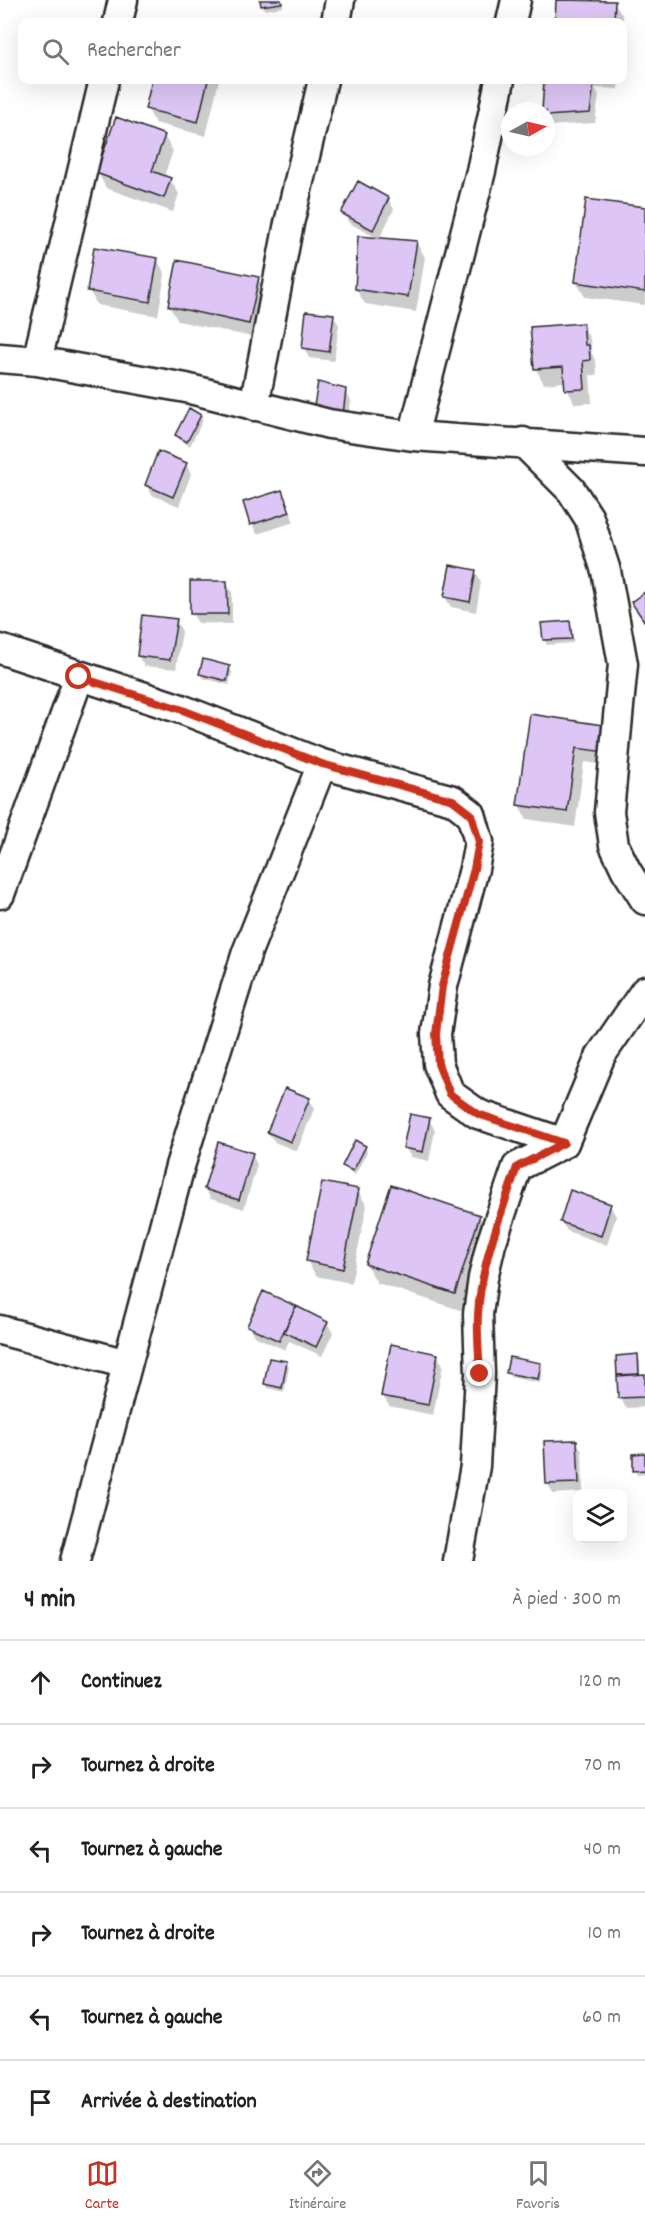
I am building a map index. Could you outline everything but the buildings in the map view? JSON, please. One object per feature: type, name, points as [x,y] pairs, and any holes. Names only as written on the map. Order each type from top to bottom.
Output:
[{"type":"street","points":[[119,18],[123,0]]},
{"type":"street","points":[[337,18],[340,0]]},
{"type":"street","points":[[512,18],[516,0]]},
{"type":"street","points":[[37,361],[103,84]]},
{"type":"street","points":[[254,406],[288,228],[322,84]]},
{"type":"street","points":[[413,436],[481,171],[499,84]]},
{"type":"street","points":[[0,358],[37,361],[186,388],[329,424],[413,436],[645,452]]},
{"type":"street","points":[[523,442],[572,490],[588,518],[606,571],[623,664],[609,812],[614,844],[626,870],[645,900]]},
{"type":"street","points":[[0,649],[180,709],[322,764],[453,800],[471,814],[479,842],[474,869],[442,986],[436,1034],[438,1064],[450,1094],[478,1114],[564,1143]]},
{"type":"street","points":[[0,894],[79,677]]},
{"type":"street","points":[[75,1561],[180,1166],[247,952],[322,764]]},
{"type":"street","points":[[458,1561],[475,1466],[480,1374],[478,1314],[491,1244],[517,1167],[564,1143],[601,1056],[645,991]]},
{"type":"street","points":[[0,1330],[127,1364]]},
{"type":"route","points":[[79,677],[180,709],[322,764],[453,800],[471,814],[479,842],[474,869],[442,986],[436,1034],[438,1064],[450,1094],[478,1114],[564,1143],[517,1167],[491,1244],[483,1278],[478,1314],[480,1374]]}]
